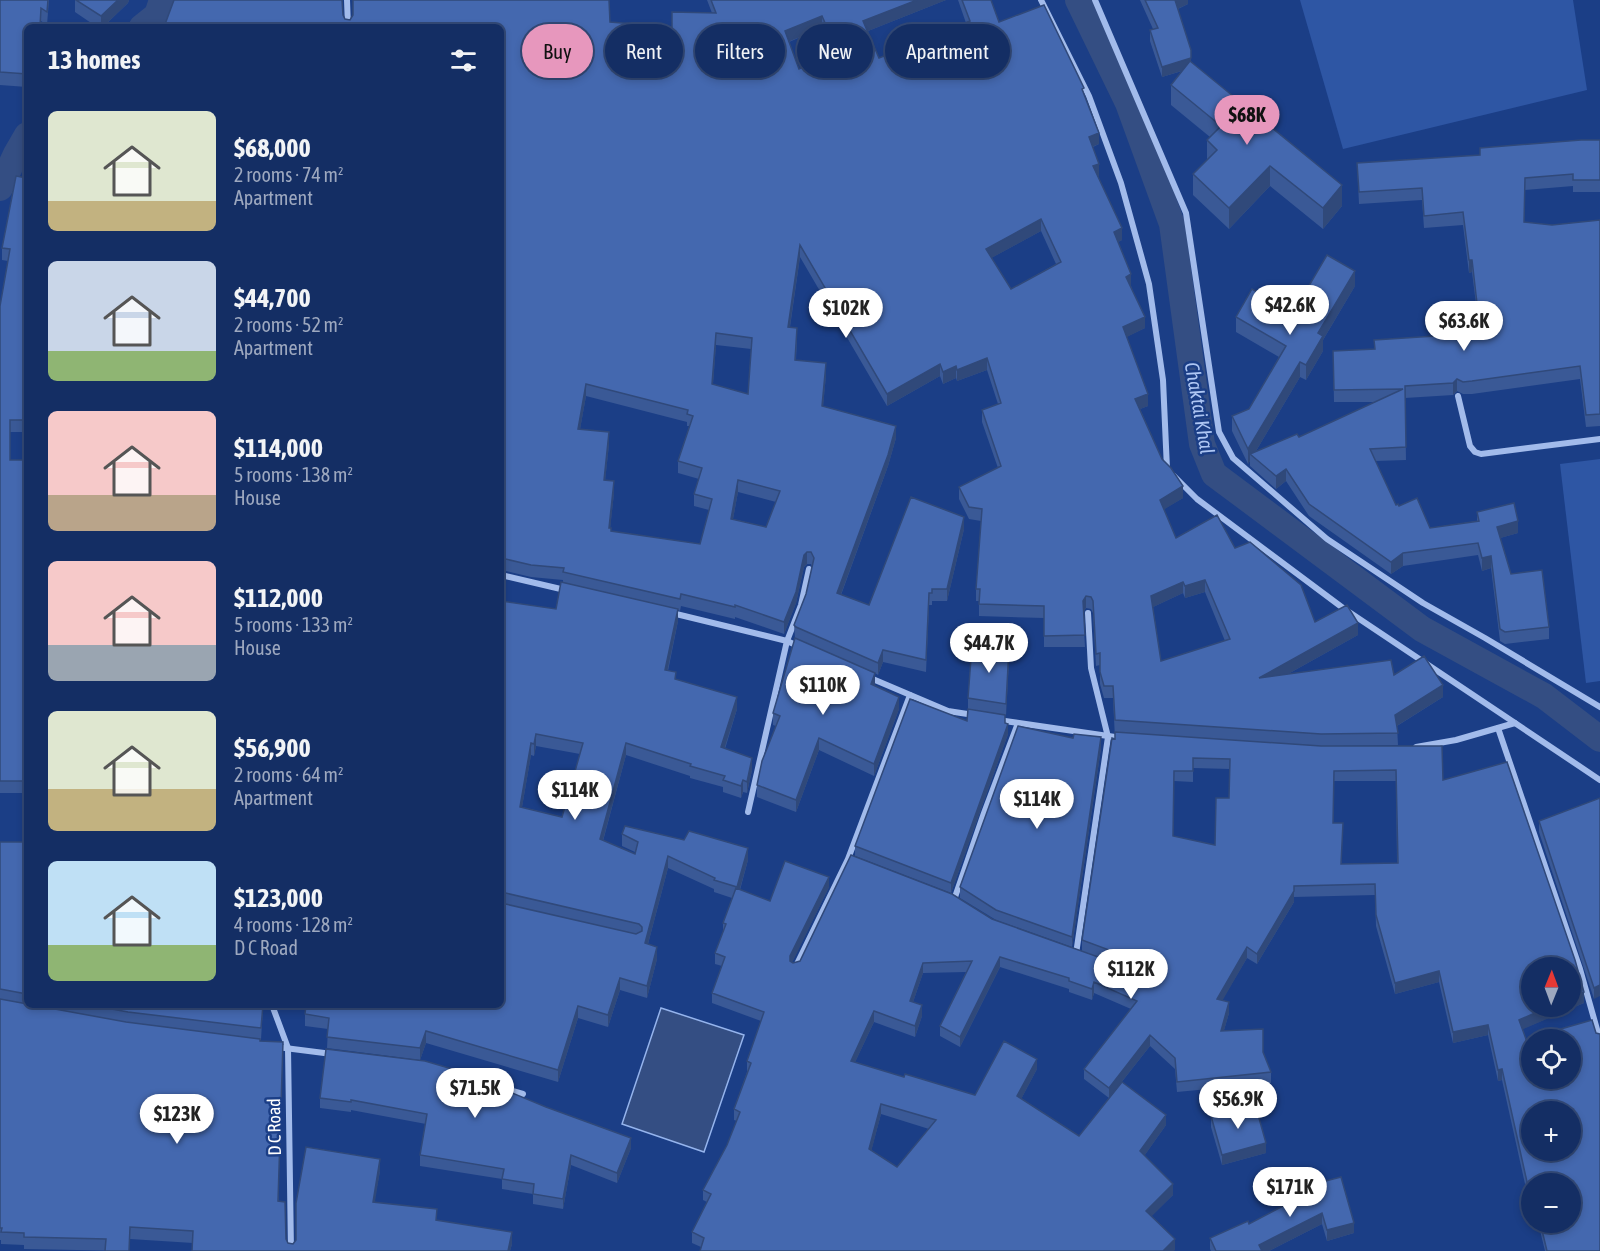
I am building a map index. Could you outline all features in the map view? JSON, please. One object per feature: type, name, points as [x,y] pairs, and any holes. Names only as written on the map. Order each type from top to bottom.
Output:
[{"type":"street","points":[[347,0],[348,24]]},
{"type":"street","points":[[1041,0],[1089,96],[1121,183],[1149,284],[1163,380],[1166,467],[1197,499],[1343,608],[1600,780]]},
{"type":"street","points":[[1095,0],[1186,213],[1219,432],[1233,458],[1327,539],[1384,578],[1600,707]]},
{"type":"street","points":[[1458,396],[1470,446],[1475,452],[1481,454],[1600,440]]},
{"type":"street","points":[[748,812],[787,641],[801,605],[809,569]]},
{"type":"street","points":[[504,576],[570,591]]},
{"type":"street","points":[[663,611],[787,641],[807,650]]},
{"type":"street","points":[[1076,954],[1108,737],[1091,668],[1088,613]]},
{"type":"street","points":[[857,672],[948,711],[983,717]]},
{"type":"street","points":[[795,969],[848,859],[910,695]]},
{"type":"street","points":[[995,719],[1130,739]]},
{"type":"street","points":[[954,900],[1018,723]]},
{"type":"street","points":[[1410,748],[1456,740],[1515,723]]},
{"type":"street","points":[[1498,728],[1580,969],[1600,1040]]},
{"type":"street","points":[[848,859],[859,863]]},
{"type":"street","points":[[944,896],[964,906]]},
{"type":"street","points":[[1066,951],[1086,958]]},
{"type":"street","name":"D C Road","points":[[273,1008],[288,1048],[291,1251]]},
{"type":"street","points":[[265,1045],[345,1055]]},
{"type":"street","points":[[480,1082],[523,1094]]},
{"type":"shaded area","points":[[1300,0],[1573,0],[1587,90],[1343,149]]},
{"type":"shaded area","points":[[1600,459],[1600,681],[1586,683],[1560,464]]},
{"type":"shaded area","points":[[661,1008],[744,1035],[704,1152],[622,1124]]},
{"type":"building","points":[[0,0],[48,0],[47,12],[41,8],[40,24],[24,24],[24,74],[0,72]]},
{"type":"building","points":[[76,0],[118,0],[101,16]]},
{"type":"building","points":[[174,0],[342,0],[343,15],[345,19],[350,20],[353,15],[353,0],[609,0],[610,22],[635,24],[605,24],[605,78],[683,78],[683,24],[672,24],[672,12],[716,13],[711,0],[917,0],[863,21],[864,24],[826,24],[822,16],[797,24],[797,26],[785,31],[797,64],[797,78],[873,78],[873,44],[879,58],[885,56],[885,78],[1010,78],[1010,24],[963,24],[970,21],[962,0],[991,0],[999,22],[1044,5],[1084,88],[1082,89],[1099,133],[1089,137],[1099,164],[1093,166],[1122,228],[1114,232],[1131,274],[1126,277],[1145,317],[1123,327],[1148,394],[1135,399],[1162,459],[1183,486],[1160,500],[1176,538],[1217,515],[1235,548],[1250,542],[1301,585],[1315,622],[1347,605],[1358,623],[1259,678],[1391,660],[1394,675],[1424,656],[1443,685],[1395,715],[1398,733],[1321,734],[1115,720],[1113,686],[1104,686],[1100,672],[1100,653],[1096,654],[1091,597],[1086,596],[1083,601],[1085,635],[1044,636],[1044,606],[979,604],[980,589],[976,589],[982,509],[969,507],[959,487],[1001,466],[982,410],[1001,403],[987,358],[957,370],[956,366],[943,372],[940,364],[887,394],[800,245],[788,327],[797,328],[795,360],[826,363],[822,406],[896,426],[888,455],[837,593],[869,605],[911,497],[964,517],[947,589],[932,589],[932,593],[929,593],[926,660],[883,650],[878,663],[796,627],[794,625],[806,594],[814,558],[811,552],[804,555],[796,592],[784,622],[735,605],[735,607],[681,594],[680,599],[563,572],[564,568],[531,565],[504,559],[504,24],[165,24]],"holes":[[[1041,219],[1061,262],[1011,289],[986,249]],[[716,333],[752,338],[748,394],[712,384]],[[586,384],[688,410],[687,414],[693,416],[678,461],[702,468],[694,494],[712,499],[700,544],[611,531],[609,528],[614,481],[604,480],[609,432],[578,429]],[[738,480],[780,491],[766,527],[731,519]],[[1205,580],[1230,639],[1161,661],[1151,596],[1183,582],[1185,586]]]},
{"type":"building","points":[[1145,0],[1175,0],[1191,50],[1191,58],[1162,67],[1150,30],[1158,28]]},
{"type":"building","points":[[1190,61],[1342,185],[1323,208],[1270,166],[1229,208],[1193,174],[1217,150],[1207,140],[1221,126],[1171,85]]},
{"type":"building","points":[[1600,140],[1600,180],[1573,180],[1573,174],[1525,178],[1524,222],[1552,225],[1600,220],[1600,414],[1586,415],[1580,366],[1472,381],[1463,382],[1457,379],[1453,383],[1405,386],[1406,447],[1370,449],[1396,505],[1399,506],[1417,498],[1430,528],[1479,521],[1477,512],[1514,503],[1518,521],[1497,527],[1511,574],[1542,570],[1549,627],[1505,632],[1500,629],[1491,556],[1482,558],[1478,543],[1403,553],[1391,562],[1309,504],[1286,469],[1276,476],[1250,454],[1297,434],[1299,437],[1403,389],[1334,390],[1333,351],[1375,349],[1374,340],[1461,332],[1459,314],[1478,312],[1463,212],[1424,216],[1422,188],[1359,192],[1357,163],[1480,155],[1480,148]]},
{"type":"building","points":[[16,176],[24,177],[24,420],[10,420],[10,460],[24,460],[24,781],[0,781],[0,306],[10,249],[2,248]]},
{"type":"building","points":[[1327,255],[1355,271],[1318,333],[1323,336],[1306,365],[1300,362],[1248,449],[1232,416],[1249,409],[1286,346],[1236,317],[1252,289],[1293,313]]},
{"type":"building","points":[[561,582],[678,609],[665,670],[676,672],[675,679],[737,697],[721,747],[752,758],[747,782],[743,780],[741,786],[723,780],[725,776],[626,743],[600,839],[635,854],[638,842],[622,834],[625,826],[684,840],[689,831],[748,848],[737,887],[714,880],[715,878],[668,856],[645,943],[657,947],[647,986],[620,978],[608,1015],[578,1006],[558,1070],[426,1031],[420,1048],[327,1037],[329,1018],[305,1014],[306,1008],[504,1008],[504,904],[636,934],[642,931],[639,924],[504,893],[504,601],[556,609]],"holes":[[[536,734],[583,743],[562,817],[520,807],[531,743],[534,744]]]},
{"type":"building","points":[[795,638],[875,673],[871,684],[899,697],[874,764],[819,738],[796,800],[757,785],[762,761],[780,716],[773,713]]},
{"type":"building","points":[[972,645],[1009,648],[1006,704],[968,698]]},
{"type":"building","points":[[910,699],[967,721],[968,709],[1005,715],[1005,723],[1008,724],[951,883],[855,846]]},
{"type":"building","points":[[1018,726],[1073,738],[1074,734],[1101,737],[1072,937],[996,910],[960,887]]},
{"type":"building","points":[[1115,732],[1321,746],[1442,746],[1443,780],[1507,762],[1574,957],[1521,957],[1521,1017],[1526,1017],[1519,1020],[1522,1029],[1521,1089],[1581,1089],[1581,1029],[1561,1029],[1592,1020],[1596,1033],[1600,1034],[1600,1251],[1547,1251],[1543,1233],[1581,1233],[1581,1173],[1525,1173],[1522,1161],[1581,1161],[1581,1101],[1521,1101],[1521,1155],[1502,1069],[1498,1070],[1488,1025],[1453,1032],[1439,971],[1395,983],[1376,915],[1375,884],[1294,886],[1294,891],[1257,954],[1247,947],[1217,999],[1229,1002],[1221,1031],[1263,1029],[1263,1052],[1271,1072],[1177,1082],[1175,1058],[1150,1035],[1109,1088],[1084,1069],[1137,1001],[1094,982],[1092,989],[1069,981],[1069,978],[1000,957],[960,1037],[940,1026],[972,961],[923,963],[910,1001],[922,1005],[915,1026],[874,1011],[851,1061],[975,1095],[1004,1041],[1037,1059],[1017,1096],[1079,1136],[1122,1082],[1166,1115],[1140,1151],[1173,1184],[1146,1211],[1175,1239],[1163,1251],[700,1251],[704,1238],[692,1232],[711,1194],[703,1190],[727,1145],[740,1112],[734,1109],[751,1063],[747,1061],[764,1012],[712,993],[725,957],[715,953],[736,888],[770,901],[785,861],[829,877],[790,956],[790,961],[793,963],[800,961],[851,855],[952,894],[992,919],[1126,967],[1131,963],[1128,957],[1082,940],[1112,738],[1115,739]],"holes":[[[1193,758],[1230,759],[1229,798],[1216,798],[1215,845],[1173,836],[1174,771],[1193,771]],[[1396,770],[1398,863],[1341,864],[1343,823],[1333,823],[1334,771]],[[881,1104],[936,1120],[897,1167],[869,1149]]]},
{"type":"building","points":[[1600,798],[1600,985],[1594,988],[1539,821]]},
{"type":"building","points":[[0,842],[24,842],[24,993],[0,989]]},
{"type":"building","points":[[0,999],[24,1003],[24,1008],[49,1008],[126,1022],[260,1039],[260,1041],[283,1042],[278,1201],[285,1202],[288,1243],[293,1244],[296,1240],[296,1203],[306,1147],[380,1159],[373,1202],[437,1209],[436,1220],[512,1232],[508,1251],[192,1251],[193,1231],[130,1227],[129,1251],[105,1251],[106,1239],[24,1237],[24,1233],[1,1232],[2,1228],[0,1228]]},
{"type":"building","points":[[106,1008],[263,1008],[261,1028]]},
{"type":"building","points":[[326,1049],[425,1061],[459,1071],[546,1107],[631,1138],[617,1173],[571,1155],[563,1199],[533,1194],[534,1184],[502,1179],[504,1169],[420,1155],[427,1114],[351,1100],[351,1102],[320,1098]]},
{"type":"building","points":[[1255,1104],[1266,1143],[1222,1155],[1211,1116]]},
{"type":"building","points":[[1341,1177],[1354,1223],[1327,1230],[1322,1213],[1259,1245],[1262,1251],[1216,1251],[1210,1238],[1248,1221],[1249,1224],[1315,1189],[1314,1184]]},
{"type":"waterway","name":"Chaktai Khal","points":[[146,24],[157,15],[162,0]]},
{"type":"waterway","name":"Chaktai Khal","points":[[1078,0],[1128,103],[1172,224],[1202,444],[1214,474],[1422,629],[1544,696],[1600,739]]},
{"type":"waterway","name":"Chaktai Khal","points":[[0,188],[24,140]]}]
